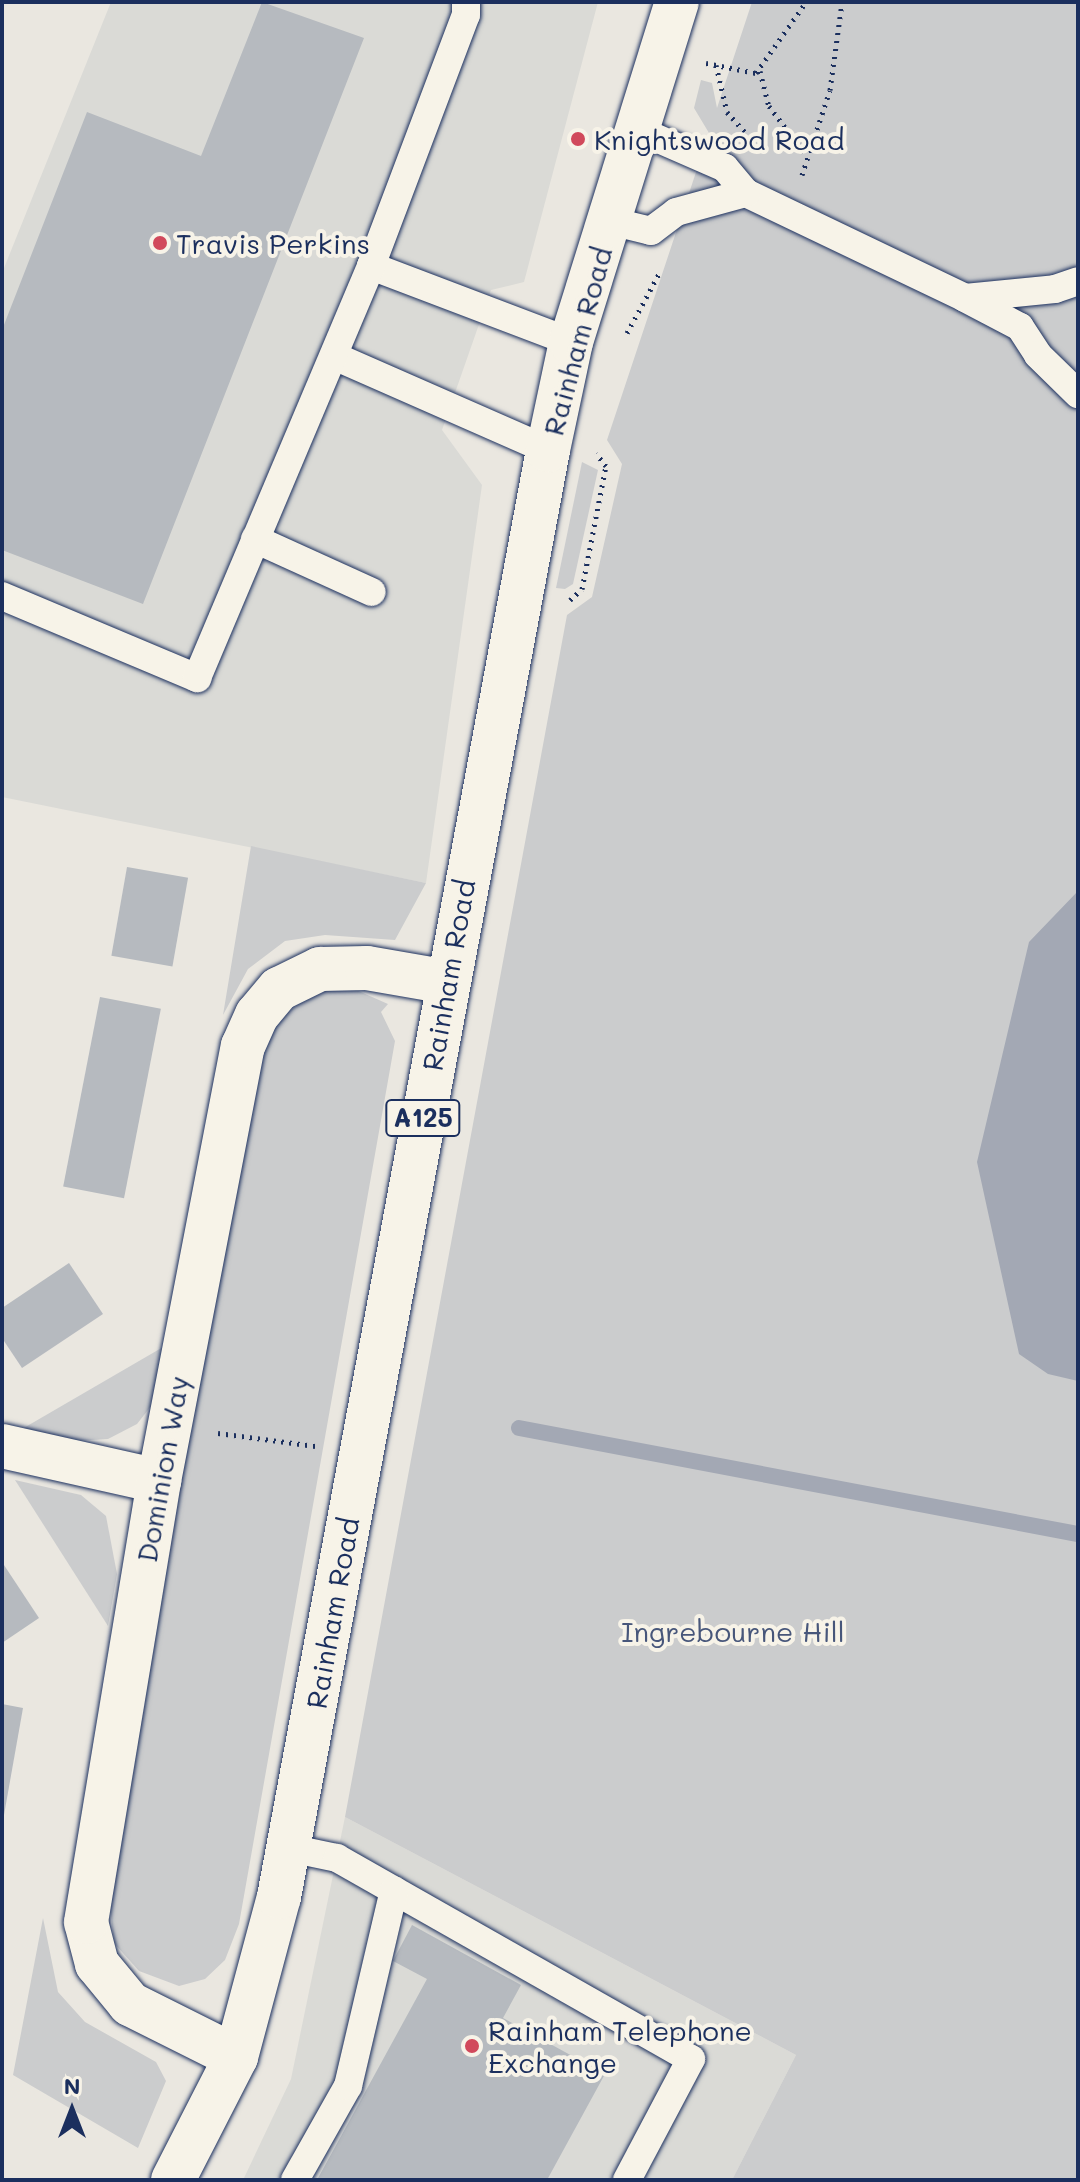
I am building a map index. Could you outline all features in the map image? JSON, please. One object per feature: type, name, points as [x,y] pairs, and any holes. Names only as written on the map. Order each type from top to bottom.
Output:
[{"type":"main road","name":"Rainham Road","points":[[173,2180],[236,2057],[260,1981],[289,1848],[548,450],[571,342],[677,2]]},
{"type":"main road","name":"Dominion Way","points":[[236,2057],[130,2004],[97,1964],[86,1922],[159,1481],[243,1046],[257,1015],[296,978],[329,967],[448,982]]},
{"type":"main road","points":[[2,1446],[159,1481]]},
{"type":"lane","points":[[2,596],[197,678],[371,266],[466,15],[466,2]]},
{"type":"lane","points":[[638,130],[725,168],[746,193],[1020,327],[1038,355],[1078,394]]},
{"type":"lane","points":[[610,221],[651,231],[676,212],[746,193]]},
{"type":"lane","points":[[371,266],[571,342]]},
{"type":"lane","points":[[965,298],[1055,289],[1078,281]]},
{"type":"lane","points":[[334,356],[548,450]]},
{"type":"lane","points":[[255,539],[372,592]]},
{"type":"lane","points":[[289,1848],[337,1858],[691,2059],[627,2180]]},
{"type":"lane","points":[[295,2180],[348,2086],[394,1890]]},
{"type":"path","points":[[806,2],[760,71],[769,106],[806,155]]},
{"type":"path","points":[[785,211],[830,90],[842,2]]},
{"type":"path","points":[[755,142],[727,112],[716,65],[760,71]]},
{"type":"path","points":[[169,1426],[324,1447]]},
{"type":"shaded area","points":[[111,2],[598,2],[524,282],[491,290],[442,430],[482,485],[426,883],[2,797],[2,273]]},
{"type":"shaded area","points":[[1078,891],[1078,1381],[1048,1374],[1019,1354],[977,1162],[1029,942]]},
{"type":"shaded area","points":[[345,1817],[796,2055],[732,2180],[243,2180],[291,2079]]},
{"type":"green space","name":"Ingrebourne Hill","points":[[752,2],[1078,2],[1078,2180],[732,2180],[796,2055],[345,1817],[567,615],[592,597],[622,464],[607,440],[709,133],[694,108],[701,80],[712,83],[717,108]]},
{"type":"green space","points":[[582,462],[598,470],[573,584],[565,589],[556,588]]},
{"type":"green space","points":[[251,846],[426,883],[395,940],[325,935],[285,941],[248,969],[223,1015]]},
{"type":"green space","points":[[336,989],[354,989],[388,1004],[381,1012],[395,1041],[239,1924],[225,1960],[205,1979],[179,1986],[139,1971],[114,1943],[106,1866],[260,1060],[272,1031],[287,1013],[311,995]]},
{"type":"green space","points":[[170,1343],[155,1401],[137,1424],[108,1439],[74,1441],[22,1429]]},
{"type":"green space","points":[[15,1480],[81,1495],[106,1516],[117,1574],[108,1626]]},
{"type":"green space","points":[[43,1918],[58,1992],[85,2022],[156,2062],[166,2081],[138,2148],[13,2075]]},
{"type":"building","name":"Travis Perkins","points":[[262,2],[364,38],[143,604],[2,550],[2,330],[87,112],[201,156]]},
{"type":"building","points":[[127,867],[188,878],[172,966],[111,956]]},
{"type":"building","points":[[100,997],[161,1009],[124,1198],[63,1186]]},
{"type":"building","points":[[69,1263],[103,1314],[22,1368],[2,1338],[2,1308]]},
{"type":"building","points":[[2,1562],[39,1618],[2,1643]]},
{"type":"building","points":[[2,1704],[23,1708],[4,1815],[2,1815]]},
{"type":"building","name":"Rainham Telephone Exchange","points":[[412,1925],[521,1985],[503,2018],[605,2074],[547,2180],[317,2180],[427,1979],[393,1961]]},
{"type":"waterway","points":[[519,1428],[1078,1534]]},
{"type":"place","name":"Knightswood Road","points":[[578,139]]},
{"type":"place","name":"Travis Perkins","points":[[160,243]]},
{"type":"place","name":"Rainham Telephone Exchange","points":[[472,2046]]}]
